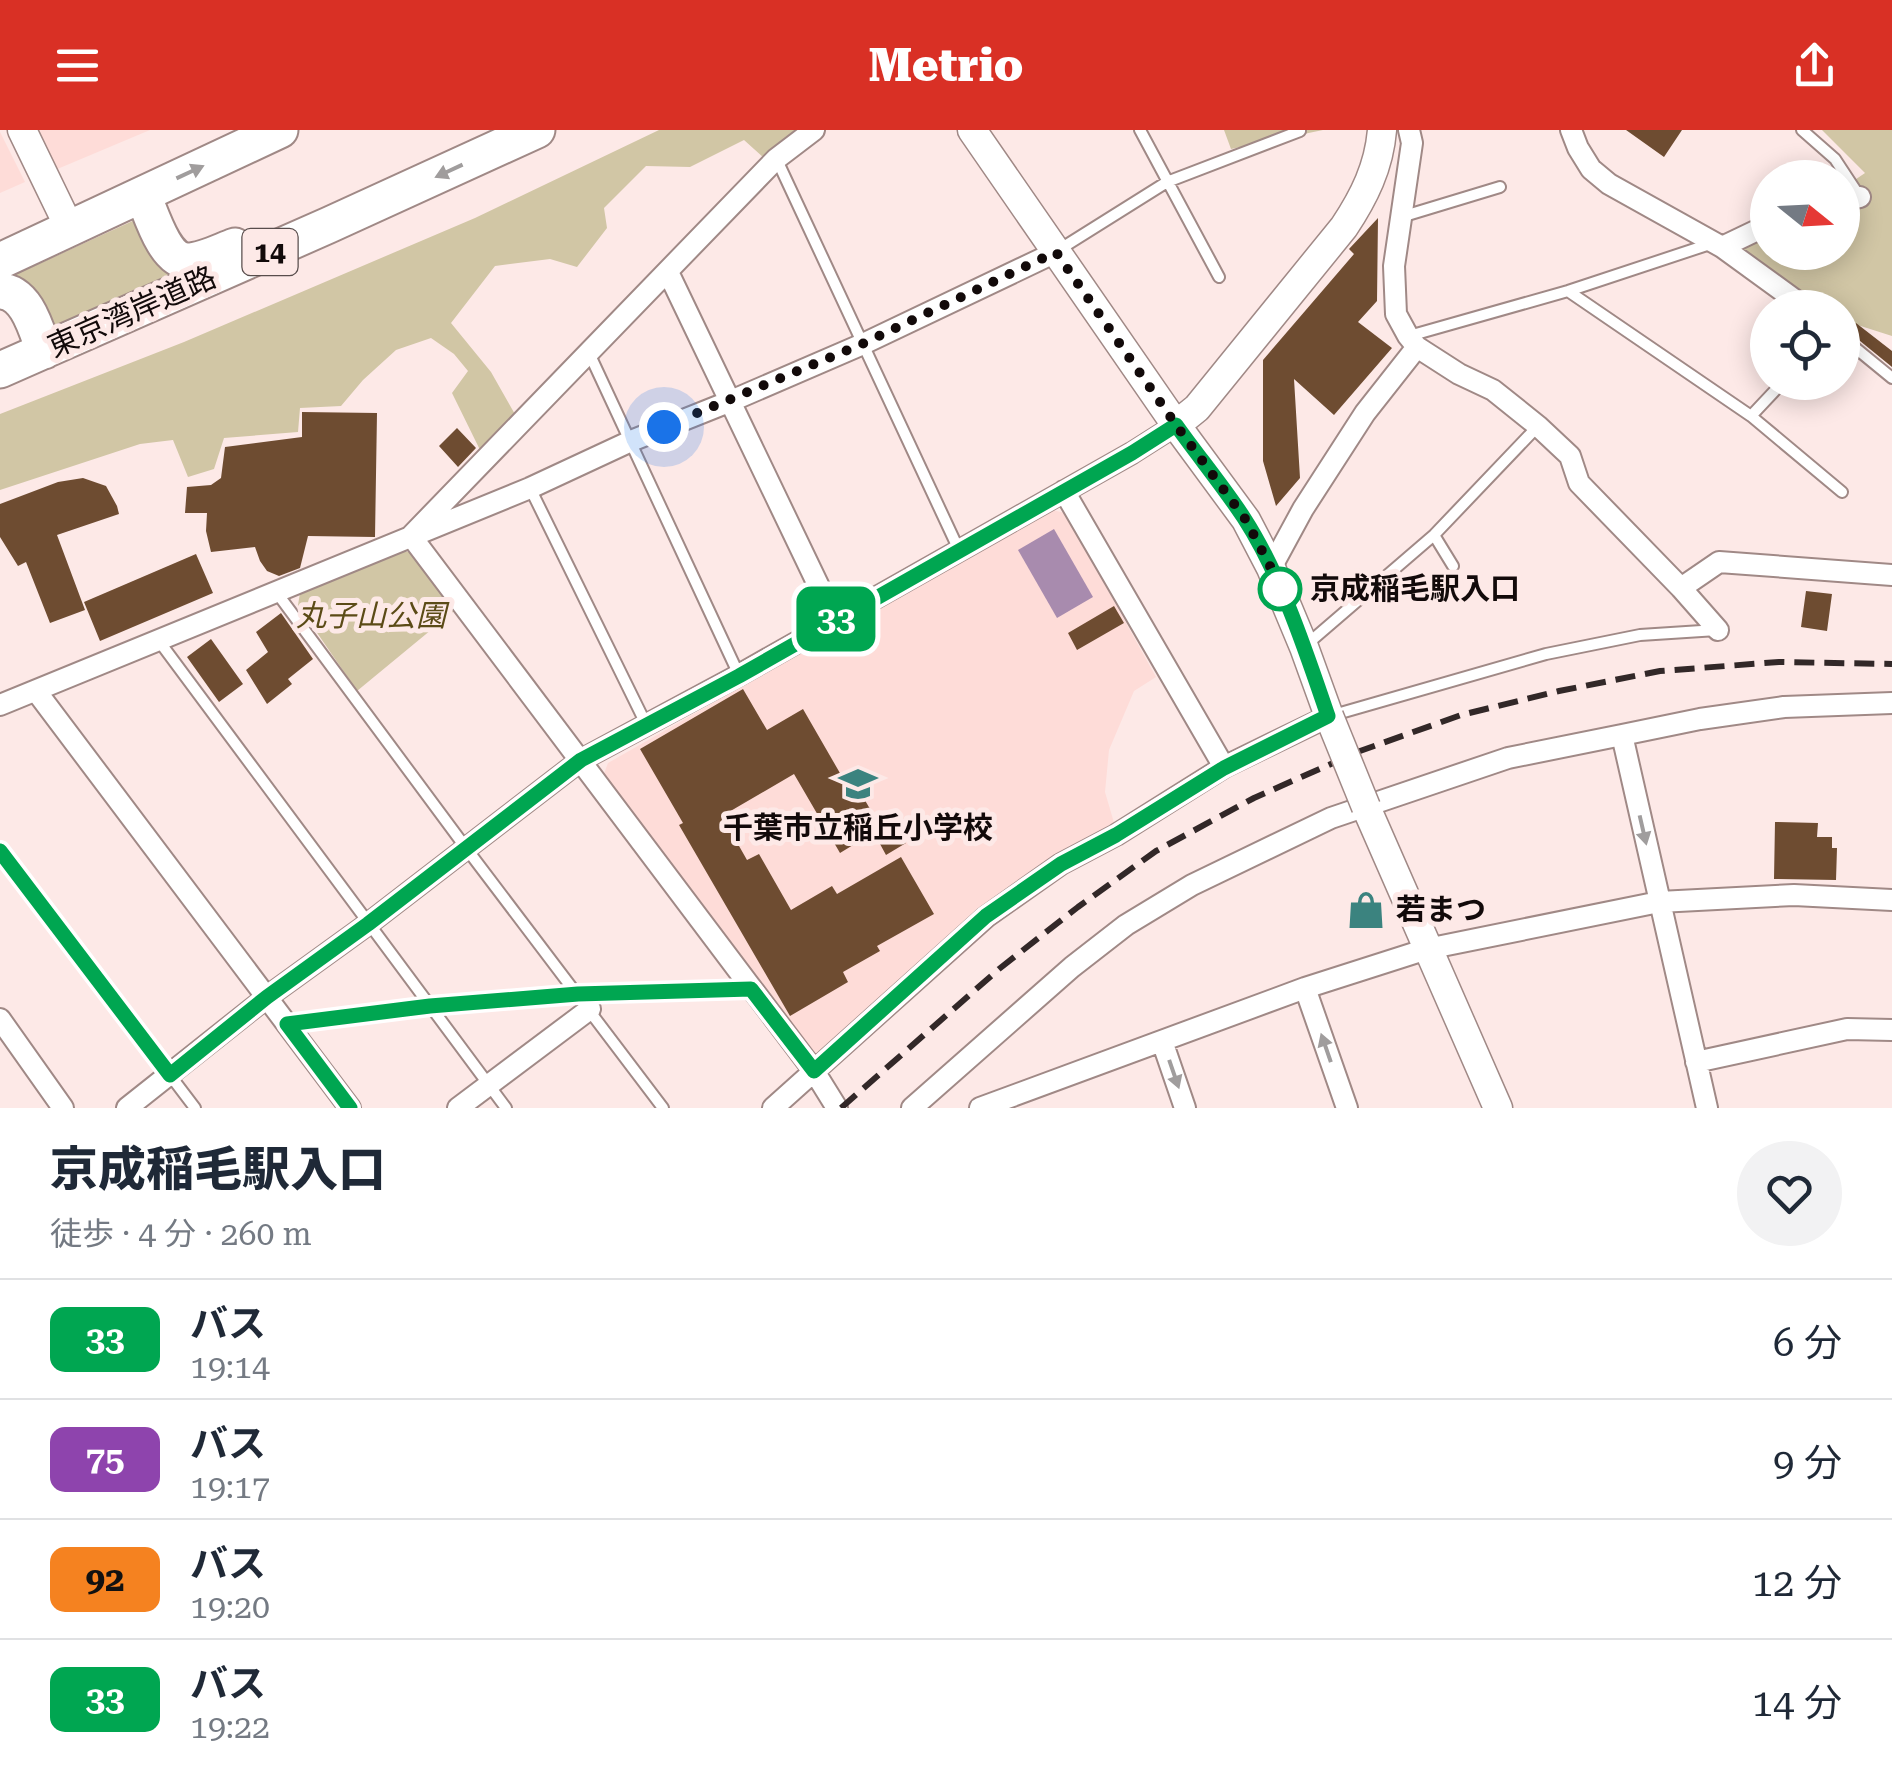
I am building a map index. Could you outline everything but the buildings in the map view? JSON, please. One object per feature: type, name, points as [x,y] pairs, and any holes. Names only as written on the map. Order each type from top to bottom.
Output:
[{"type":"highway","points":[[0,261],[280,130]]},
{"type":"highway","name":"東京湾岸道路","points":[[0,370],[538,130]]},
{"type":"highway","points":[[142,194],[169,253],[182,260],[329,226]]},
{"type":"highway","points":[[0,292],[18,297],[44,350]]},
{"type":"street","points":[[22,130],[70,228]]},
{"type":"street","points":[[411,536],[776,159],[814,130]]},
{"type":"street","points":[[972,130],[1246,520],[1271,568],[1366,807],[1498,1108]]},
{"type":"street","points":[[127,1108],[581,760],[739,676],[1176,425],[1196,408],[1344,227],[1373,175],[1382,130]]},
{"type":"street","points":[[1408,130],[1412,143],[1394,266],[1396,314],[1413,341],[1459,374],[1493,390],[1570,456],[1579,483],[1718,630]]},
{"type":"street","points":[[1571,130],[1591,169],[1609,184],[1718,245],[1781,290]]},
{"type":"street","points":[[1718,245],[1750,232]]},
{"type":"street","points":[[0,705],[530,488],[631,440],[862,344],[1056,252]]},
{"type":"street","points":[[668,272],[835,620]]},
{"type":"street","points":[[1271,568],[1304,509],[1413,341]]},
{"type":"street","points":[[1064,491],[1224,768]]},
{"type":"street","points":[[411,536],[818,1077],[836,1108]]},
{"type":"street","points":[[1681,588],[1718,562],[1892,575]]},
{"type":"street","points":[[36,691],[350,1108]]},
{"type":"street","points":[[912,1108],[1072,967],[1126,926],[1192,885],[1330,818],[1508,758],[1622,734],[1784,708],[1892,702]]},
{"type":"street","points":[[773,1108],[818,1077],[986,916],[1061,864],[1224,768],[1328,716]]},
{"type":"street","points":[[1622,734],[1707,1108]]},
{"type":"street","points":[[980,1108],[1305,988],[1428,949],[1659,902],[1794,894],[1892,900]]},
{"type":"street","points":[[1305,988],[1348,1108]]},
{"type":"street","points":[[458,1108],[584,1002]]},
{"type":"street","points":[[0,1019],[63,1108]]},
{"type":"street","points":[[1696,1062],[1847,1030],[1892,1030]]},
{"type":"street","points":[[1162,1041],[1185,1108]]},
{"type":"lane","points":[[1140,130],[1219,277]]},
{"type":"lane","points":[[1802,130],[1835,160]]},
{"type":"lane","points":[[1056,252],[1167,182],[1300,131]]},
{"type":"lane","points":[[776,159],[958,550]]},
{"type":"lane","points":[[1402,217],[1500,187]]},
{"type":"lane","points":[[1413,341],[1718,245]]},
{"type":"lane","points":[[1568,291],[1750,416],[1842,492]]},
{"type":"lane","points":[[588,352],[739,676]]},
{"type":"lane","points":[[1860,353],[1892,378]]},
{"type":"lane","points":[[1750,416],[1766,400]]},
{"type":"lane","points":[[1304,647],[1434,536],[1538,426]]},
{"type":"lane","points":[[530,488],[646,725]]},
{"type":"lane","points":[[1434,536],[1454,566]]},
{"type":"lane","points":[[277,592],[663,1108]]},
{"type":"lane","points":[[1328,716],[1546,654],[1640,635],[1718,630]]},
{"type":"lane","points":[[159,641],[506,1108]]},
{"type":"lane","points":[[0,851],[195,1108]]},
{"type":"lane","points":[[287,1024],[430,1006],[584,1002],[751,989]]},
{"type":"shaded area","points":[[35,130],[150,130],[55,170]]},
{"type":"shaded area","points":[[0,132],[25,182],[0,193]]},
{"type":"shaded area","name":"千葉市立稲丘小学校","points":[[1052,510],[1065,513],[1156,677],[1134,691],[1109,750],[1105,792],[1115,826],[824,1053],[809,1052],[603,776],[608,763]]},
{"type":"shaded area","points":[[1054,529],[1093,597],[1057,618],[1018,550]]},
{"type":"green space","points":[[659,130],[807,130],[765,159],[744,140],[690,167],[646,166],[604,208],[607,228],[577,267],[550,259],[495,266],[451,323],[491,372],[516,416],[482,454],[452,393],[468,371],[454,354],[431,338],[396,350],[341,406],[300,408],[298,432],[224,438],[214,469],[188,477],[173,440],[140,444],[0,490],[0,414],[184,342],[475,218]]},
{"type":"green space","points":[[1224,130],[1323,130],[1231,149]]},
{"type":"green space","points":[[1822,130],[1892,130],[1892,336],[1860,326],[1860,290],[1795,290],[1769,270],[1860,270],[1860,176],[1865,173],[1860,160],[1852,160]]},
{"type":"green space","points":[[137,219],[181,275],[55,330],[30,285],[12,276]]},
{"type":"green space","points":[[1750,241],[1750,255],[1738,246]]},
{"type":"green space","name":"丸子山公園","points":[[399,551],[412,552],[454,611],[357,691],[298,605],[300,593]]},
{"type":"railway","points":[[841,1108],[999,969],[1156,851],[1254,798],[1360,751],[1461,715],[1660,671],[1779,662],[1892,664]]},
{"type":"bus line","name":"33","points":[[0,851],[170,1075],[581,760],[739,676],[1176,425],[1246,520],[1271,568],[1328,716],[1224,768],[1061,864],[986,916],[814,1071],[751,989],[578,994],[430,1006],[287,1024],[350,1108]]},
{"type":"place","name":"京成稲毛駅入口","points":[[1280,589]]},
{"type":"place","name":"千葉市立稲丘小学校","points":[[858,784]]},
{"type":"place","name":"若まつ","points":[[1366,910]]},
{"type":"route","points":[[664,427],[862,344],[1056,252],[1246,520],[1282,594],[1280,589]]}]
